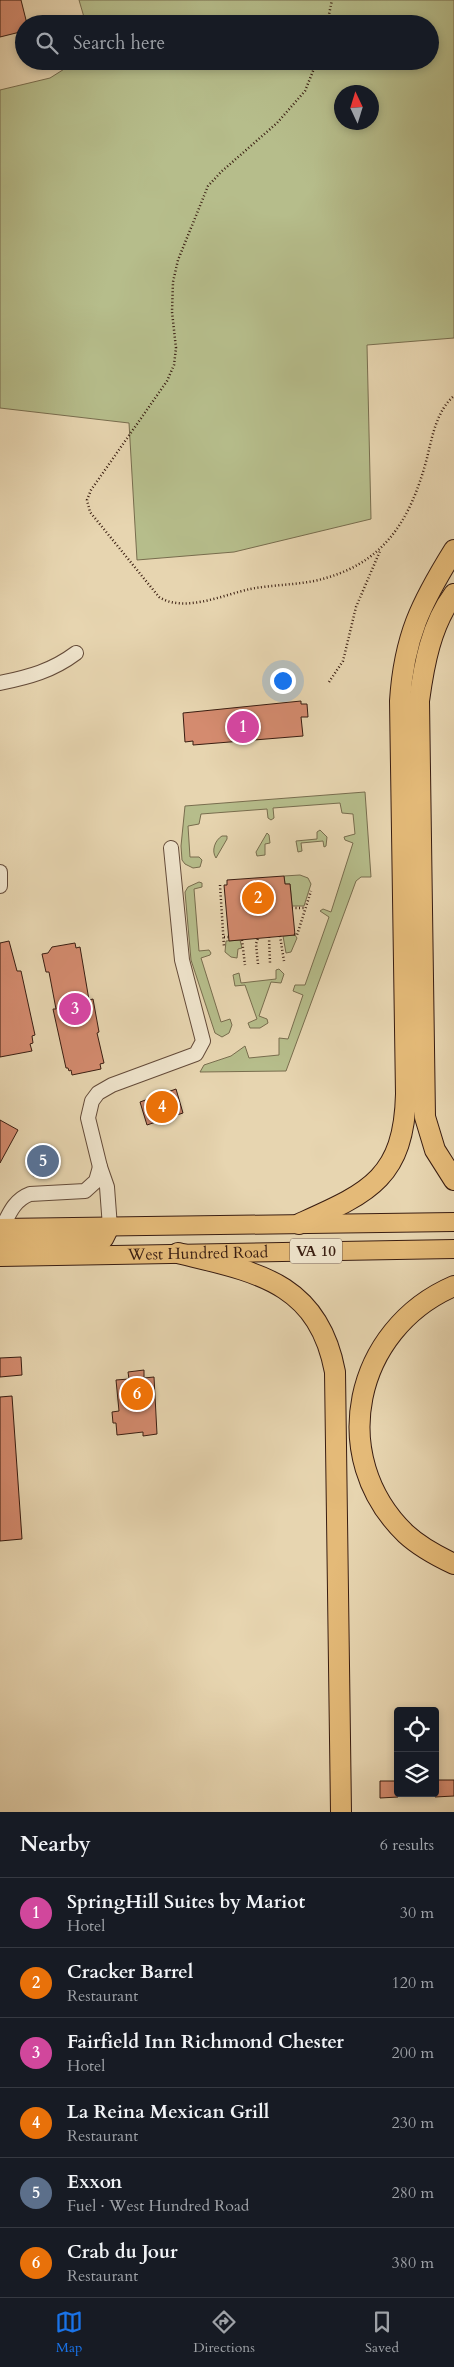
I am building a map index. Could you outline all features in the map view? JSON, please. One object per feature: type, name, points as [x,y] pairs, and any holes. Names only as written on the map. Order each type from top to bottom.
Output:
[{"type":"highway","points":[[299,1224],[354,1199],[376,1183],[391,1163],[401,1136],[406,1094],[401,674],[412,627],[424,598],[454,550]]},
{"type":"highway","points":[[454,594],[440,619],[429,647],[419,701],[425,1116],[435,1150],[454,1180]]},
{"type":"highway","points":[[178,1253],[266,1277],[287,1290],[312,1315],[324,1335],[333,1358],[335,1372],[341,1812]]},
{"type":"highway","points":[[454,1286],[418,1307],[398,1325],[384,1342],[365,1382],[359,1426],[365,1466],[384,1506],[400,1527],[420,1545],[454,1564]]},
{"type":"main road","name":"West Hundred Road","points":[[110,1227],[454,1222]]},
{"type":"main road","points":[[1,1234],[97,1241],[104,1239],[110,1227]]},
{"type":"main road","name":"West Hundred Road","points":[[0,1256],[454,1249]]},
{"type":"street","points":[[0,683],[38,675],[60,665],[76,653]]},
{"type":"street","points":[[110,1227],[107,1186],[100,1167],[88,1118],[92,1101],[98,1093],[112,1085],[196,1054],[204,1041],[182,960],[171,848]]},
{"type":"street","points":[[0,872],[0,886]]},
{"type":"street","points":[[1,1234],[14,1205],[22,1197],[30,1194],[86,1191],[96,1181],[100,1167]]},
{"type":"path","points":[[330,15],[332,0]]},
{"type":"path","points":[[313,70],[305,91],[277,123],[221,172],[208,186],[178,260],[173,282],[172,312],[176,348],[174,365],[167,380],[91,490],[87,500],[90,512],[108,538],[159,597],[169,603],[184,604],[258,588],[332,577],[351,569],[380,549],[397,531],[410,510],[434,430],[445,407],[454,396]]},
{"type":"path","points":[[329,682],[343,661],[356,607],[380,549]]},
{"type":"path","points":[[220,884],[224,946]]},
{"type":"path","points":[[294,934],[297,935],[311,891]]},
{"type":"path","points":[[292,908],[306,908]]},
{"type":"path","points":[[280,936],[284,962]]},
{"type":"path","points":[[224,937],[229,937]]},
{"type":"path","points":[[269,937],[270,963]]},
{"type":"path","points":[[258,938],[256,943],[258,964]]},
{"type":"path","points":[[242,940],[245,965]]},
{"type":"green space","points":[[79,0],[454,0],[454,338],[367,345],[371,519],[234,552],[137,560],[129,423],[0,408],[0,90],[50,78],[63,70],[439,70],[439,15],[83,15]]},
{"type":"green space","points":[[365,792],[371,877],[361,877],[356,881],[286,1071],[200,1072],[204,1065],[231,1056],[245,1046],[249,1058],[279,1055],[279,1038],[288,1039],[303,995],[293,991],[295,985],[305,985],[329,917],[320,911],[323,909],[331,912],[353,843],[345,840],[344,837],[355,834],[353,814],[342,813],[340,803],[273,808],[274,818],[271,820],[268,818],[267,809],[201,814],[199,824],[188,826],[190,857],[199,857],[202,860],[200,867],[193,868],[182,860],[181,846],[185,806]]},
{"type":"green space","points":[[320,830],[327,837],[326,846],[324,847],[323,841],[301,843],[302,851],[298,852],[296,841],[317,839],[317,832]]},
{"type":"green space","points":[[267,833],[270,843],[265,844],[265,855],[257,856],[256,852]]},
{"type":"green space","points":[[222,836],[227,836],[227,839],[216,858],[214,846]]},
{"type":"green space","points":[[300,875],[308,878],[311,884],[304,906],[292,906],[290,884],[285,884],[284,876]]},
{"type":"green space","points":[[199,882],[202,883],[202,887],[194,889],[199,951],[209,950],[211,953],[201,958],[221,1022],[230,1019],[232,1025],[229,1033],[222,1037],[215,1033],[191,960],[185,892],[188,887]]},
{"type":"green space","points":[[295,935],[297,938],[291,952],[286,953],[283,936]]},
{"type":"green space","points":[[240,940],[242,948],[238,949],[237,958],[231,957],[225,952],[226,941]]},
{"type":"green space","points":[[279,969],[284,974],[281,983],[271,982],[259,1016],[267,1019],[268,1023],[260,1028],[250,1028],[248,1023],[257,1019],[245,985],[235,986],[233,975],[239,973],[241,983],[276,979],[276,970]]},
{"type":"building","points":[[0,0],[21,0],[25,15],[15,15],[15,33],[0,37]]},
{"type":"building","points":[[301,701],[301,704],[307,704],[308,717],[301,717],[303,736],[193,745],[193,741],[185,742],[183,713]]},
{"type":"building","points":[[284,876],[285,884],[290,884],[295,935],[229,941],[224,885],[227,885],[227,880]]},
{"type":"building","points":[[9,941],[17,971],[21,971],[35,1035],[32,1036],[33,1043],[30,1044],[32,1051],[0,1057],[0,943]]},
{"type":"building","points":[[75,943],[76,948],[80,947],[89,1000],[93,999],[99,1032],[97,1033],[104,1063],[100,1064],[101,1069],[72,1075],[71,1070],[69,1071],[66,1068],[53,1009],[56,1009],[49,972],[46,972],[42,954],[48,953],[52,947]]},
{"type":"building","points":[[176,1089],[183,1113],[147,1125],[140,1102]]},
{"type":"building","points":[[0,1120],[18,1130],[0,1163]]},
{"type":"building","points":[[52,1146],[52,1176],[33,1176],[33,1147]]},
{"type":"building","points":[[21,1357],[22,1375],[0,1377],[0,1358]]},
{"type":"building","points":[[144,1370],[144,1378],[154,1377],[157,1434],[143,1436],[143,1432],[117,1435],[116,1423],[113,1423],[112,1412],[119,1411],[116,1380],[129,1379],[128,1372]]},
{"type":"building","points":[[12,1396],[22,1539],[0,1541],[0,1397]]},
{"type":"building","points":[[439,1780],[454,1780],[454,1796],[439,1797]]},
{"type":"building","points":[[380,1781],[394,1781],[394,1797],[398,1797],[380,1798]]},
{"type":"place","name":"SpringHill Suites by Mariot","points":[[243,727]]},
{"type":"place","name":"Cracker Barrel","points":[[258,898]]},
{"type":"place","name":"Fairfield Inn Richmond Chester","points":[[75,1009]]},
{"type":"place","name":"La Reina Mexican Grill","points":[[162,1107]]},
{"type":"place","name":"Exxon","points":[[43,1161]]},
{"type":"place","name":"Crab du Jour","points":[[137,1394]]}]
